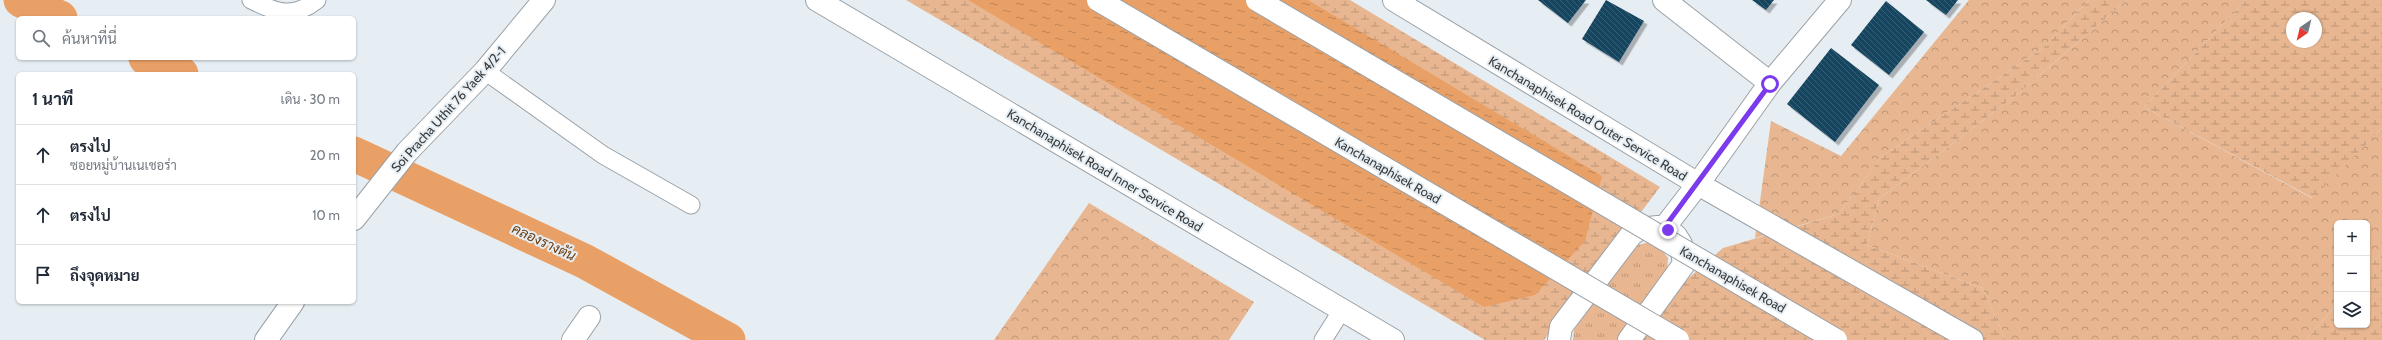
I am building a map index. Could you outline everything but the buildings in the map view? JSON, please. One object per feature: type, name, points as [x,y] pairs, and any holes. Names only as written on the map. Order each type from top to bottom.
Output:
[{"type":"main road","name":"Soi Pracha Uthit 76 Yaek 4/2-1","points":[[356,216],[407,152],[485,71],[544,0]]},
{"type":"main road","name":"Kanchanaphisek Road Inner Service Road","points":[[817,0],[1393,340]]},
{"type":"main road","name":"Kanchanaphisek Road","points":[[1098,0],[1678,340]]},
{"type":"main road","name":"Kanchanaphisek Road","points":[[1257,0],[1836,340]]},
{"type":"main road","name":"Kanchanaphisek Road Outer Service Road","points":[[1394,0],[1698,184],[1972,340]]},
{"type":"main road","points":[[1664,0],[1770,84]]},
{"type":"main road","points":[[1664,228],[1698,184],[1770,84],[1840,0]]},
{"type":"main road","points":[[1559,340],[1561,327],[1631,235],[1649,226],[1664,228],[1676,236],[1681,244],[1684,264],[1628,340]]},
{"type":"main road","points":[[266,340],[292,304]]},
{"type":"main road","points":[[572,340],[589,317]]},
{"type":"lane","points":[[251,0],[271,10],[291,13],[306,9],[317,0]]},
{"type":"lane","points":[[485,71],[603,155],[691,205]]},
{"type":"lane","points":[[1323,340],[1342,310]]},
{"type":"green space","points":[[906,0],[1350,0],[1660,187],[1544,340],[1485,340]]},
{"type":"green space","points":[[1969,0],[2089,0],[2043,48],[1881,157],[1839,214],[1755,238],[1771,121],[1841,156]]},
{"type":"green space","points":[[2089,0],[2127,0],[2014,97],[1879,199],[1867,245],[1982,288],[2006,340],[1636,340],[1666,298],[1723,248],[1839,214],[1881,157],[2043,48]]},
{"type":"green space","points":[[2127,0],[2246,0],[2144,107],[2312,198],[2382,128],[2382,252],[2370,266],[2370,220],[2334,220],[2334,307],[2306,340],[2006,340],[1982,288],[1867,245],[1879,199],[2014,97]]},
{"type":"green space","points":[[2246,0],[2382,0],[2382,128],[2313,198],[2144,107]]},
{"type":"green space","points":[[1089,203],[1254,302],[1229,340],[994,340]]},
{"type":"green space","points":[[1655,241],[1668,258],[1667,270],[1617,340],[1573,340],[1574,330],[1633,246]]},
{"type":"green space","points":[[2382,252],[2382,340],[2306,340],[2334,307],[2334,328],[2370,328],[2370,266]]},
{"type":"water","points":[[968,0],[1308,0],[1602,176],[1585,241],[1535,295],[1484,307]]},
{"type":"waterway","name":"คลองรางตัน","points":[[21,0],[56,16]]},
{"type":"waterway","name":"คลองรางตัน","points":[[150,60],[177,72]]},
{"type":"waterway","name":"คลองรางตัน","points":[[356,155],[584,261],[728,340]]},
{"type":"route","points":[[1668,230],[1664,228],[1698,184],[1770,84]]}]
